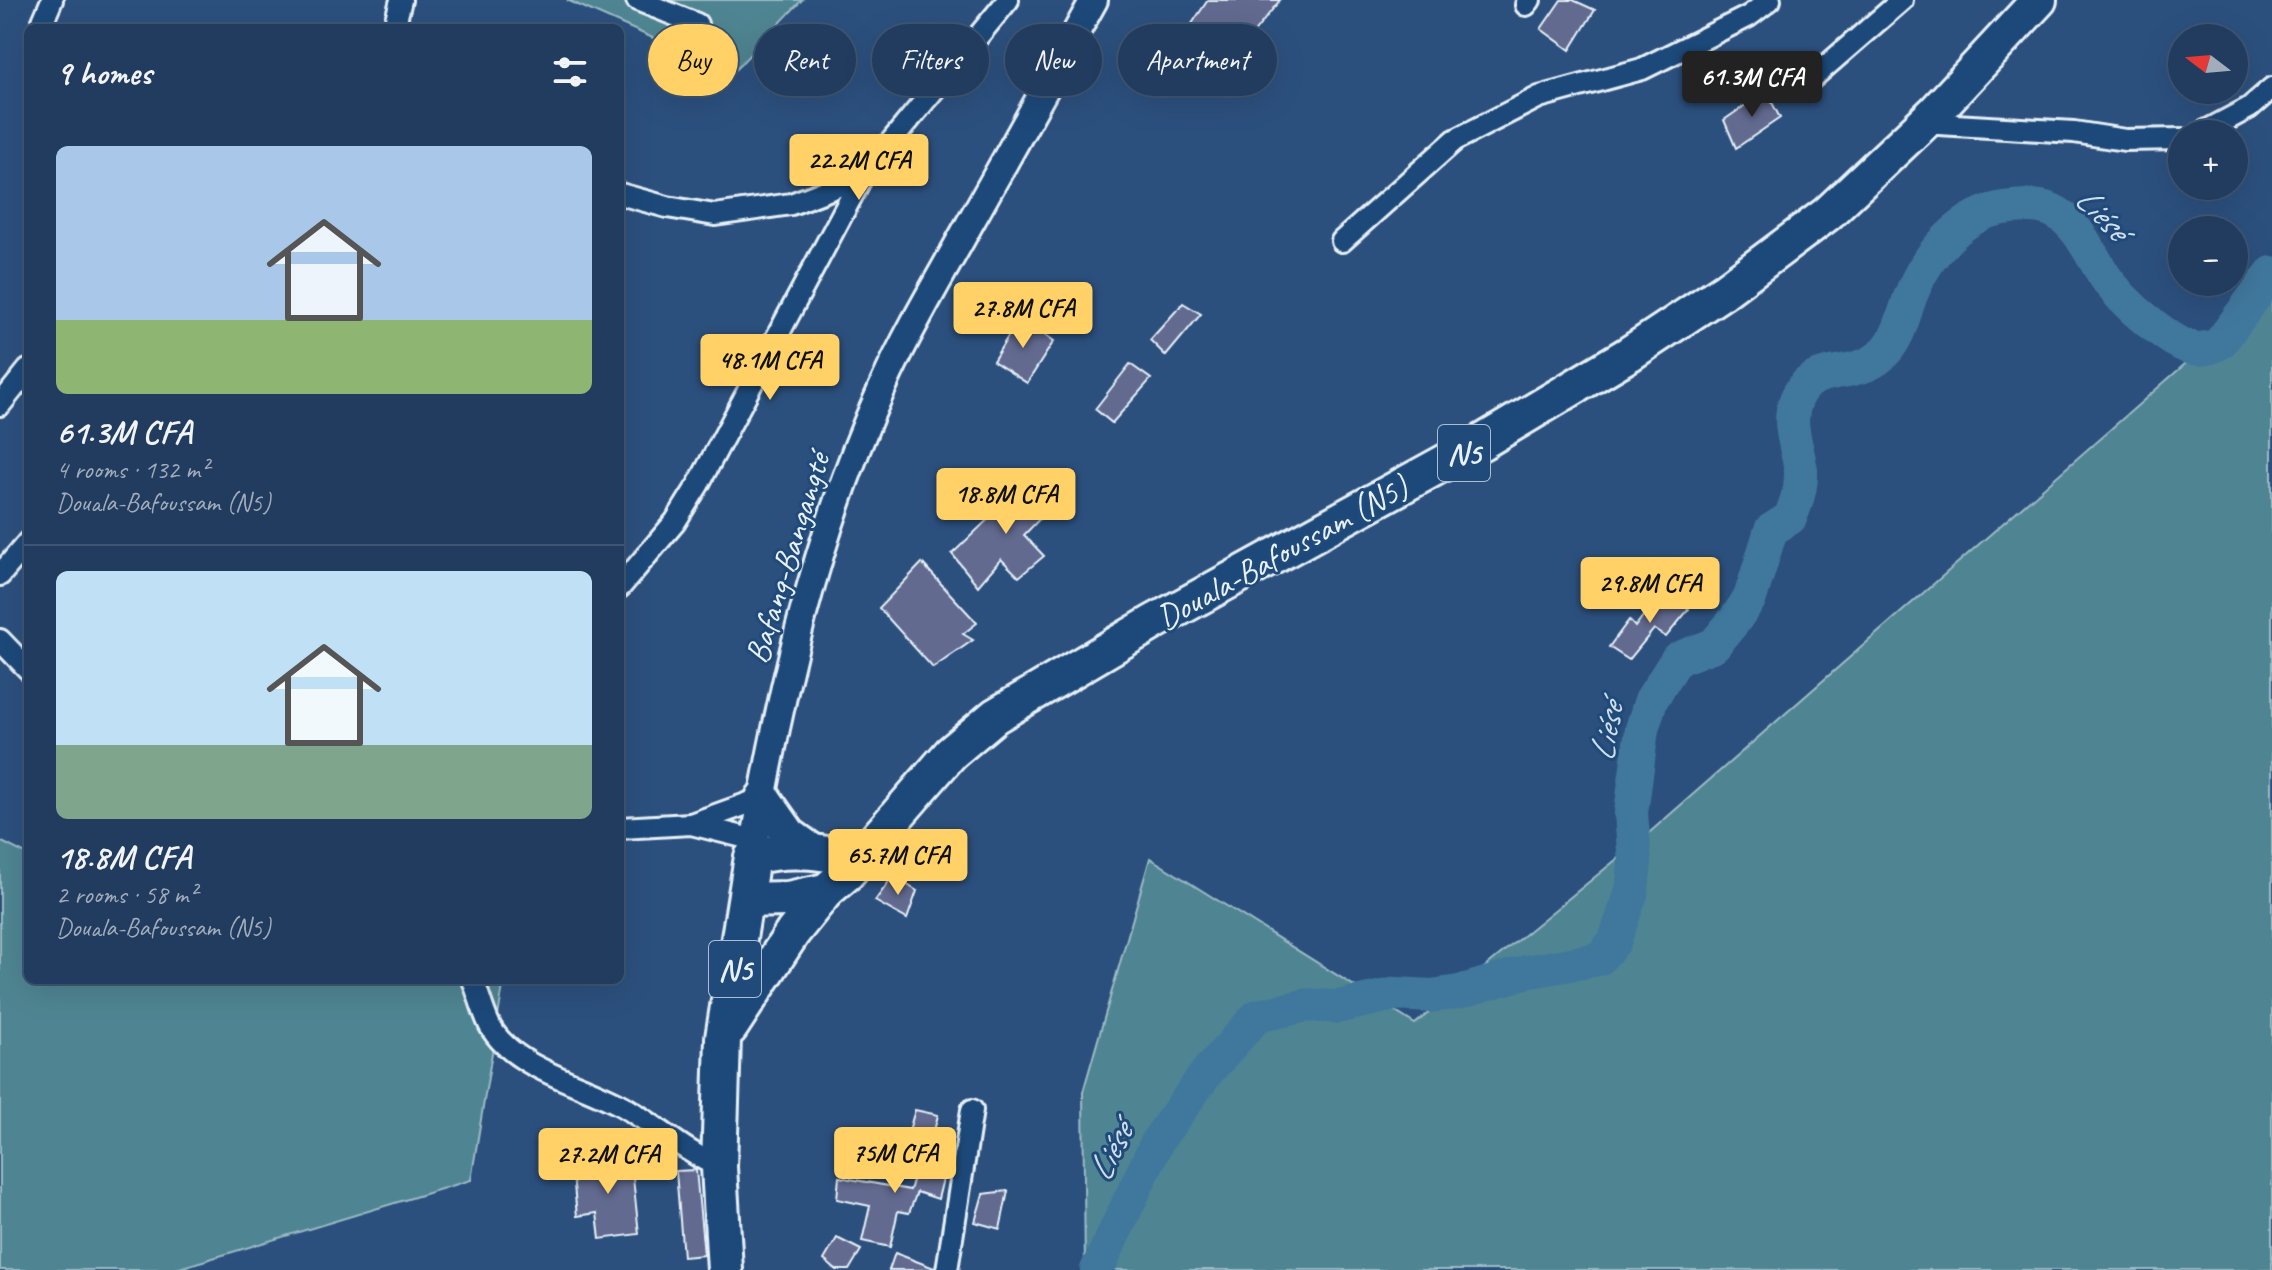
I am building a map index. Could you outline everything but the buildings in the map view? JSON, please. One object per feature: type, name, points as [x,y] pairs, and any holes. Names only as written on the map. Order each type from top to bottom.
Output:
[{"type":"highway","name":"Douala-Bafoussam (N5)","points":[[723,1038],[793,932],[826,891],[951,753],[995,716],[1154,622],[1482,442],[1629,354],[1724,291],[1827,214],[1922,123],[2039,0]]},
{"type":"highway","points":[[763,798],[789,835],[810,850]]},
{"type":"highway","points":[[754,848],[810,850],[858,859]]},
{"type":"highway","name":"N5","points":[[725,1270],[719,1167],[723,1038],[754,848]]},
{"type":"highway","name":"N5","points":[[747,900],[788,899],[826,891]]},
{"type":"street","points":[[42,24],[52,0]]},
{"type":"street","points":[[395,24],[401,0]]},
{"type":"street","points":[[637,0],[697,24]]},
{"type":"street","points":[[624,582],[675,522],[698,485],[862,177],[1008,0]]},
{"type":"street","name":"Bafang-Bangangté","points":[[754,848],[811,588],[831,517],[858,446],[909,332],[1094,0]]},
{"type":"street","points":[[1342,241],[1455,140],[1539,97],[1642,69],[1749,16],[1770,0]]},
{"type":"street","points":[[1802,87],[1902,0]]},
{"type":"street","points":[[2226,120],[2249,108],[2272,88]]},
{"type":"street","points":[[1922,123],[2074,132],[2125,140],[2168,139]]},
{"type":"street","points":[[624,195],[667,207],[715,215],[791,204],[862,177]]},
{"type":"street","points":[[0,405],[24,375]]},
{"type":"street","points":[[0,575],[24,547]]},
{"type":"street","points":[[0,640],[24,665]]},
{"type":"street","points":[[624,828],[691,824],[763,798]]},
{"type":"street","points":[[691,824],[754,848]]},
{"type":"street","points":[[474,984],[491,1028],[507,1046],[554,1076],[615,1101],[676,1146],[719,1167]]},
{"type":"street","points":[[947,1270],[972,1110]]},
{"type":"green space","points":[[567,0],[802,0],[779,24],[754,24],[754,50],[738,67],[738,24],[648,24],[648,36]]},
{"type":"green space","points":[[2272,288],[2272,1270],[1085,1270],[1083,1092],[1150,858],[1415,1024],[1650,832]]},
{"type":"green space","points":[[0,841],[24,853],[24,984],[503,984],[471,1180],[173,1270],[0,1270]]},
{"type":"waterway","name":"Liésé","points":[[1097,1270],[1158,1140],[1207,1072],[1257,1016],[1308,1005],[1337,1007],[1396,994],[1431,996],[1459,992],[1526,972],[1599,959],[1614,942],[1632,891],[1635,863],[1631,813],[1642,729],[1651,700],[1677,659],[1714,645],[1734,621],[1750,598],[1771,530],[1790,518],[1801,477],[1792,418],[1803,387],[1812,379],[1858,368],[1882,355],[1898,333],[1920,276],[1949,237],[1974,218],[2003,208],[2037,206],[2051,210],[2074,227],[2105,276],[2130,306],[2172,339],[2199,349],[2220,343],[2272,273]]}]
